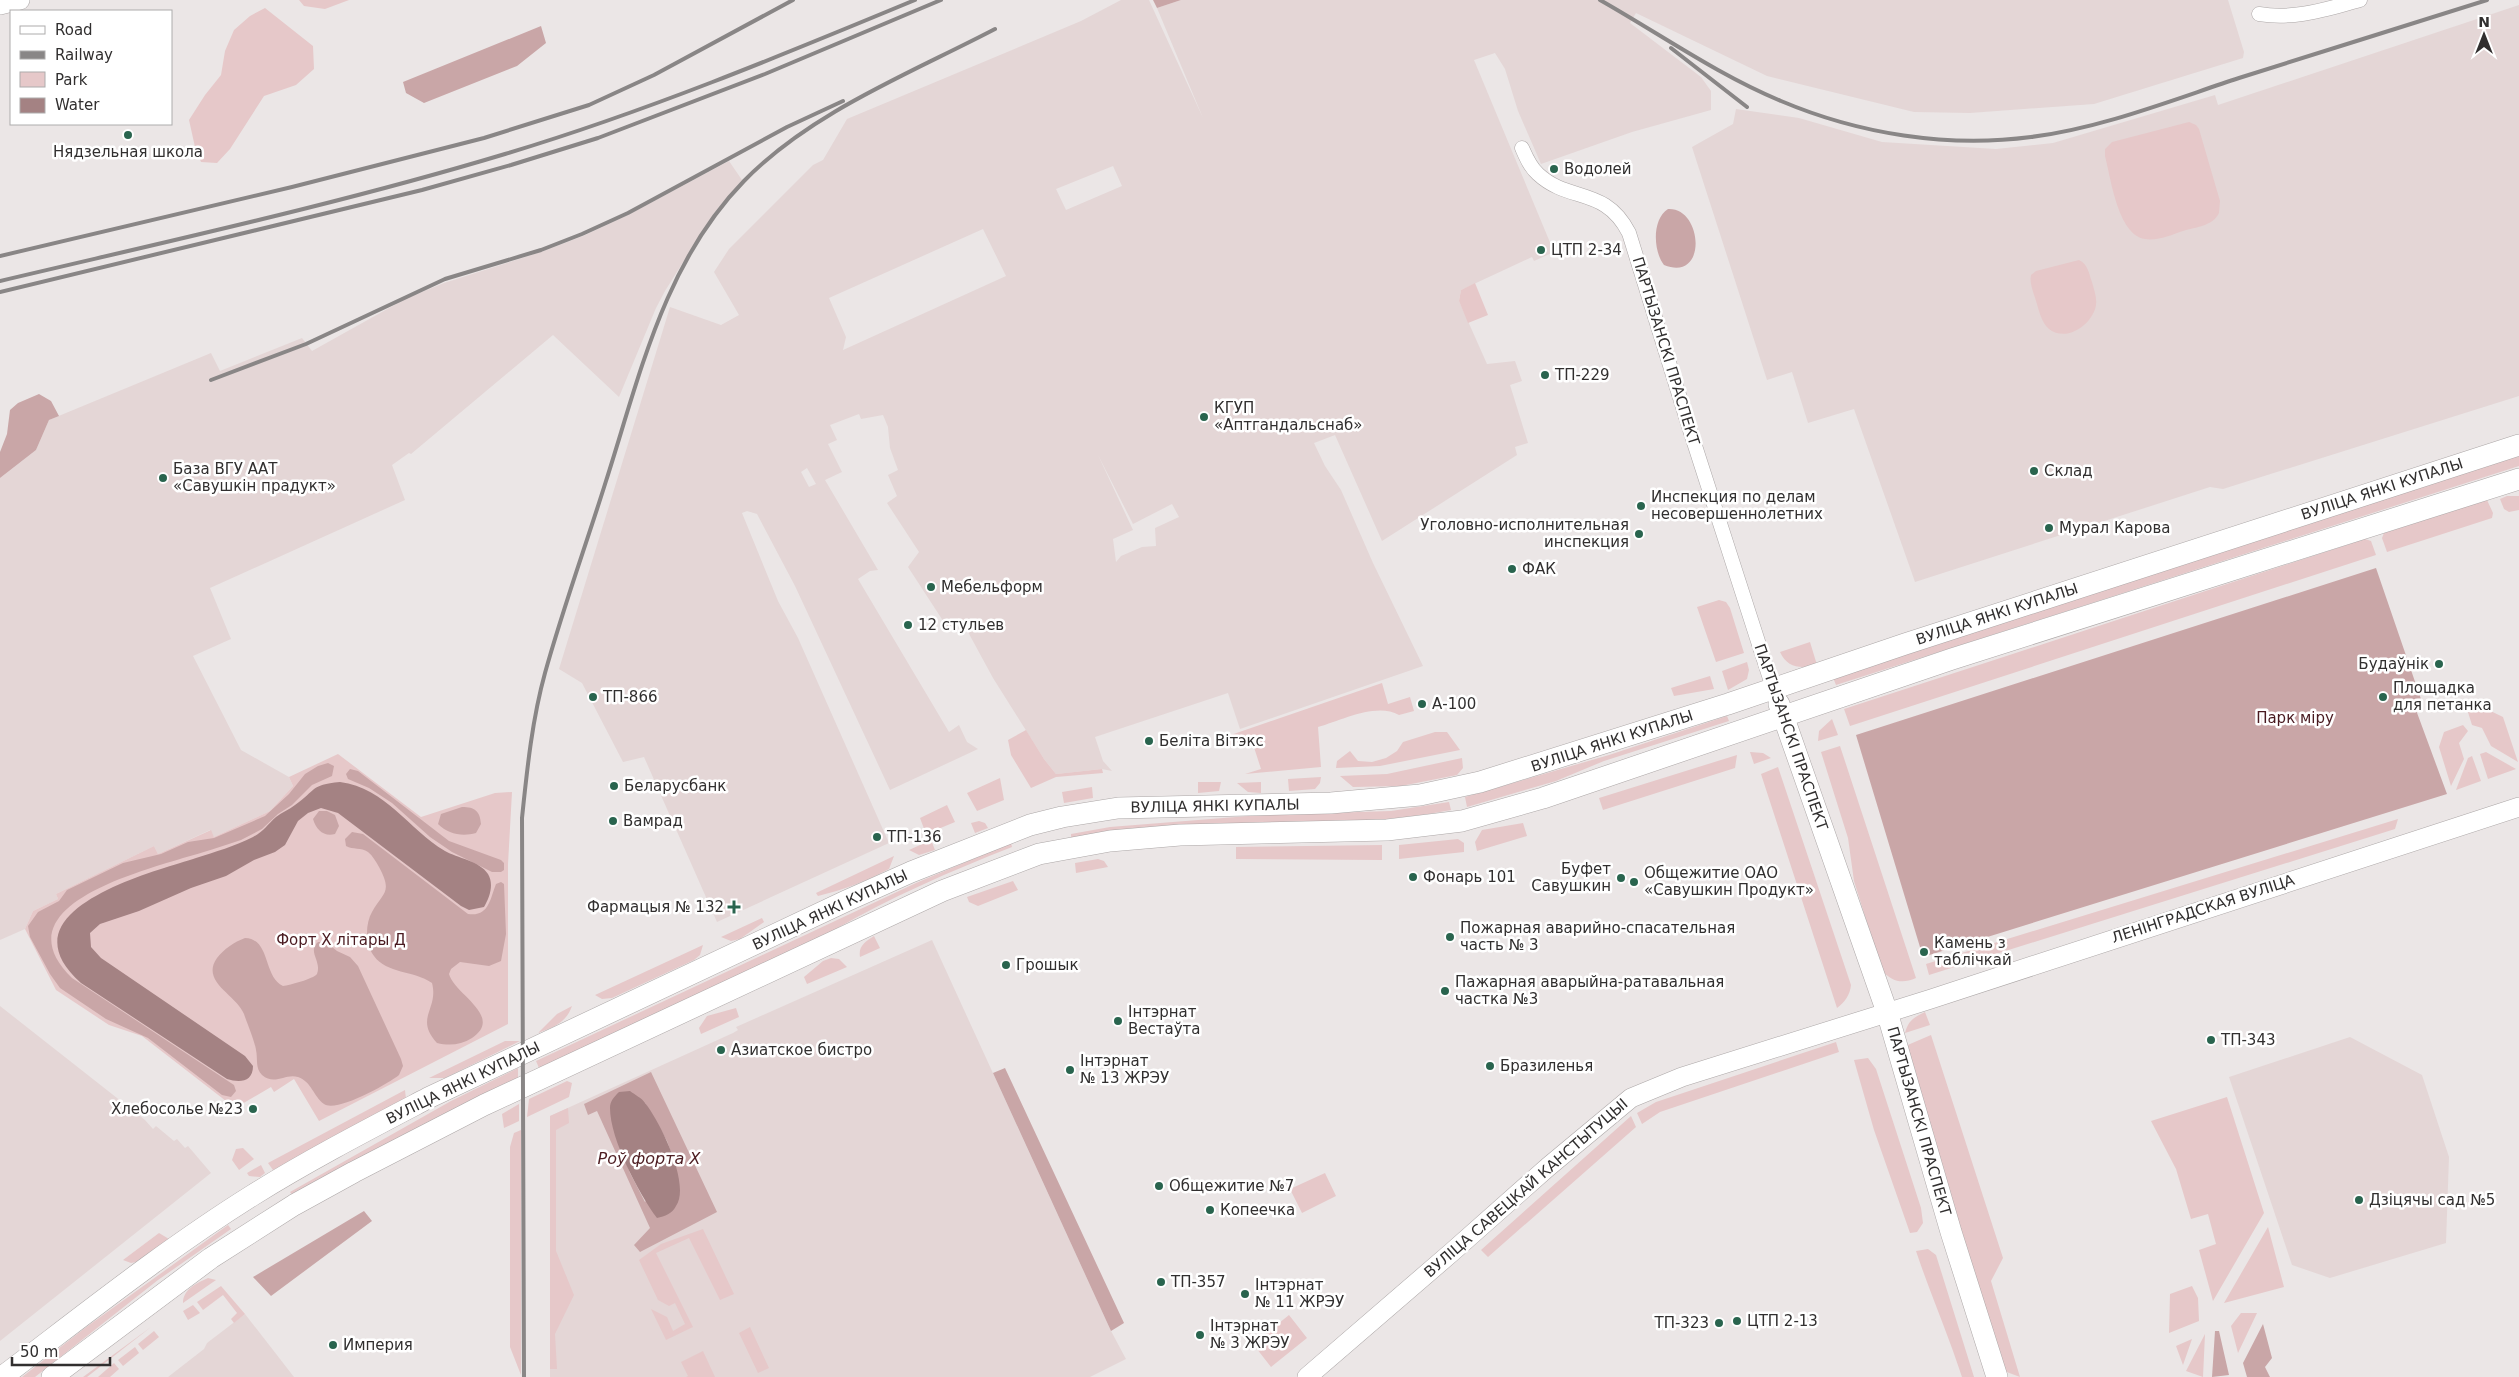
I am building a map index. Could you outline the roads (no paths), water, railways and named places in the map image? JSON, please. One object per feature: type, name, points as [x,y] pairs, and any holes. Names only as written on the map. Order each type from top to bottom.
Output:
[{"type":"main road","points":[[0,5],[20,0]]},
{"type":"main road","name":"ВУЛІЦА ЯНКІ КУПАЛЫ","points":[[2,1377],[132,1278],[252,1196],[428,1098],[854,898],[1030,825],[1062,817],[1118,808],[1331,803],[1420,795],[1480,782],[2519,445]]},
{"type":"main road","name":"ВУЛІЦА ЯНКІ КУПАЛЫ","points":[[52,1377],[211,1258],[269,1221],[354,1172],[522,1087],[942,891],[1039,854],[1110,841],[1145,838],[1387,830],[1462,821],[1543,798],[1961,656],[2519,478]]},
{"type":"main road","name":"ПАРТЫЗАНСКІ ПРАСПЕКТ","points":[[1774,688],[1888,1012],[1951,1232],[1997,1377]]},
{"type":"main road","name":"ЛЕНІНГРАДСКАЯ ВУЛІЦА","points":[[1888,1012],[2519,807]]},
{"type":"main road","points":[[1030,825],[1039,854]]},
{"type":"main road","name":"ВУЛІЦА САВЕЦКАЙ КАНСТЫТУЦЫІ","points":[[1307,1377],[1548,1166],[1631,1098],[1682,1076],[1888,1012]]},
{"type":"main road","points":[[252,1196],[269,1221]]},
{"type":"street","points":[[2259,14],[2274,17],[2313,13],[2360,0]]},
{"type":"street","name":"ПАРТЫЗАНСКІ ПРАСПЕКТ","points":[[1522,148],[1529,163],[1545,180],[1555,186],[1604,203],[1615,212],[1630,233],[1689,427],[1774,688]]},
{"type":"water","points":[[340,782],[371,792],[396,810],[419,832],[445,851],[480,866],[488,874],[491,882],[488,899],[484,907],[469,910],[461,906],[338,813],[321,808],[308,813],[298,821],[285,845],[275,852],[254,860],[226,876],[191,888],[139,911],[100,924],[90,933],[91,947],[101,958],[245,1056],[253,1066],[251,1075],[245,1080],[227,1079],[81,983],[61,958],[58,935],[69,916],[90,899],[118,885],[253,837],[314,789],[323,785]]},
{"type":"water","name":"Роў форта X","points":[[630,1091],[642,1100],[651,1112],[672,1153],[677,1169],[680,1196],[676,1206],[670,1213],[657,1218],[634,1181],[620,1150],[611,1121],[610,1108],[613,1099],[619,1092]]},
{"type":"railway","points":[[0,256],[292,187],[484,138],[589,105],[654,75],[793,0]]},
{"type":"railway","points":[[0,281],[317,206],[505,154],[661,102],[915,0]]},
{"type":"railway","points":[[0,292],[422,190],[511,165],[598,138],[765,74],[941,0]]},
{"type":"railway","points":[[1600,0],[1689,54],[1758,91],[1781,101],[1841,122],[1872,130],[1904,136],[1967,141],[2031,137],[2058,133],[2110,120],[2487,0]]},
{"type":"railway","points":[[524,1377],[522,818],[526,782],[533,727],[545,673],[644,361],[674,284],[693,248],[716,213],[744,181],[771,156],[831,114],[896,78],[995,29]]},
{"type":"railway","points":[[1671,48],[1747,107]]},
{"type":"railway","points":[[211,380],[306,344],[445,279],[541,250],[582,234],[628,213],[787,127],[843,101]]},
{"type":"place","name":"Нядзельная школа","points":[[128,135]]},
{"type":"place","name":"Водолей","points":[[1554,169]]},
{"type":"place","name":"ЦТП 2-34","points":[[1541,250]]},
{"type":"place","name":"ТП-229","points":[[1545,375]]},
{"type":"place","name":"КГУП «Аптгандальснаб»","points":[[1204,417]]},
{"type":"place","name":"Склад","points":[[2034,471]]},
{"type":"place","name":"База ВГУ ААТ «Савушкін прадукт»","points":[[163,478]]},
{"type":"place","name":"Инспекция по делам несовершеннолетних","points":[[1641,506]]},
{"type":"place","name":"Мурал Карова","points":[[2049,528]]},
{"type":"place","name":"Уголовно-исполнительная инспекция","points":[[1639,534]]},
{"type":"place","name":"ФАК","points":[[1512,569]]},
{"type":"place","name":"Мебельформ","points":[[931,587]]},
{"type":"place","name":"12 стульев","points":[[908,625]]},
{"type":"place","name":"Будаўнік","points":[[2439,664]]},
{"type":"place","name":"ТП-866","points":[[593,697]]},
{"type":"place","name":"Площадка для петанка","points":[[2383,697]]},
{"type":"place","name":"А-100","points":[[1422,704]]},
{"type":"place","name":"Беліта Вітэкс","points":[[1149,741]]},
{"type":"place","name":"Беларусбанк","points":[[614,786]]},
{"type":"place","name":"Вамрад","points":[[613,821]]},
{"type":"place","name":"ТП-136","points":[[877,837]]},
{"type":"place","name":"Фонарь 101","points":[[1413,877]]},
{"type":"place","name":"Буфет Савушкин","points":[[1621,878]]},
{"type":"place","name":"Общежитие ОАО «Савушкин Продукт»","points":[[1634,882]]},
{"type":"place","name":"Фармацыя № 132","points":[[734,907]]},
{"type":"place","name":"Пожарная аварийно-спасательная часть № 3","points":[[1450,937]]},
{"type":"place","name":"Камень з таблічкай","points":[[1924,952]]},
{"type":"place","name":"Грошык","points":[[1006,965]]},
{"type":"place","name":"Пажарная аварыйна-ратавальная частка №3","points":[[1445,991]]},
{"type":"place","name":"Інтэрнат Вестаўта","points":[[1118,1021]]},
{"type":"place","name":"ТП-343","points":[[2211,1040]]},
{"type":"place","name":"Азиатское бистро","points":[[721,1050]]},
{"type":"place","name":"Бразиленья","points":[[1490,1066]]},
{"type":"place","name":"Інтэрнат № 13 ЖРЭУ","points":[[1070,1070]]},
{"type":"place","name":"Хлебосолье №23","points":[[253,1109]]},
{"type":"place","name":"Общежитие №7","points":[[1159,1186]]},
{"type":"place","name":"Дзіцячы сад №5","points":[[2359,1200]]},
{"type":"place","name":"Копеечка","points":[[1210,1210]]},
{"type":"place","name":"ТП-357","points":[[1161,1282]]},
{"type":"place","name":"Інтэрнат № 11 ЖРЭУ","points":[[1245,1294]]},
{"type":"place","name":"ЦТП 2-13","points":[[1737,1321]]},
{"type":"place","name":"ТП-323","points":[[1719,1323]]},
{"type":"place","name":"Інтэрнат № 3 ЖРЭУ","points":[[1200,1335]]},
{"type":"place","name":"Империя","points":[[333,1345]]},
{"type":"park label","name":"Парк міру","points":[[2295,718]]},
{"type":"park label","name":"Форт X літары Д","points":[[341,940]]}]
